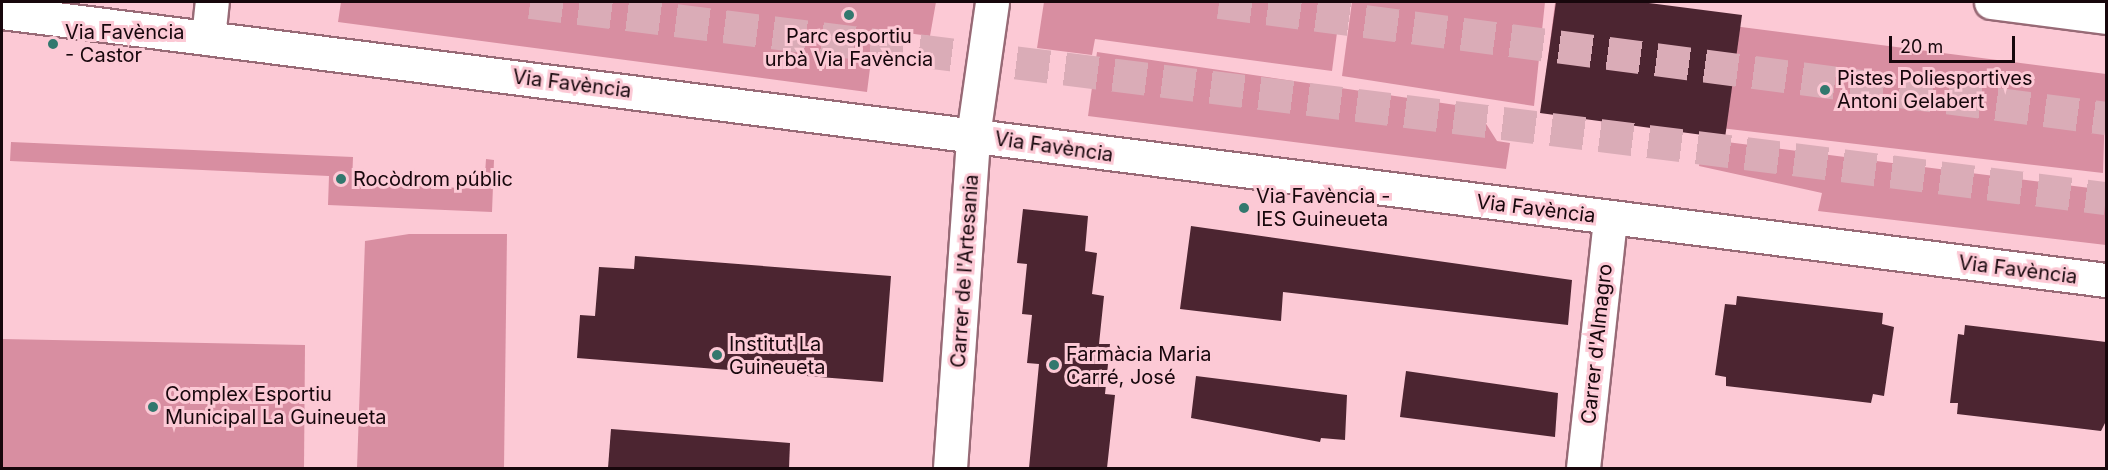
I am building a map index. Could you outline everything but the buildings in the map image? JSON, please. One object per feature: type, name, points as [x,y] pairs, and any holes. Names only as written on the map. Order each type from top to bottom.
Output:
[{"type":"street","points":[[208,38],[213,2]]},
{"type":"street","name":"Carrer de l'Artesania","points":[[950,468],[973,136],[992,2]]},
{"type":"street","points":[[1991,2],[2106,17]]},
{"type":"street","name":"Via Favència","points":[[2,12],[1610,219],[2106,280]]},
{"type":"street","name":"Carrer d'Almagro","points":[[1583,468],[1610,219]]},
{"type":"shaded area","points":[[341,2],[936,2],[930,36],[875,29],[867,92],[338,22]]},
{"type":"shaded area","points":[[1044,2],[1341,2],[1332,71],[1095,39],[1092,55],[1037,48]]},
{"type":"shaded area","points":[[1352,2],[1545,2],[1534,106],[1342,76]]},
{"type":"shaded area","name":"Pistes Poliesportives Antoni Gelabert","points":[[1555,3],[2106,74],[2103,173],[1542,107]]},
{"type":"shaded area","points":[[1097,52],[1476,108],[1497,141],[1510,143],[1506,169],[1088,116]]},
{"type":"shaded area","points":[[1703,139],[2106,190],[2106,245],[1818,211],[1822,193],[1699,166]]},
{"type":"shaded area","name":"Rocòdrom públic","points":[[11,142],[353,157],[352,183],[484,189],[486,159],[494,160],[492,212],[328,205],[329,176],[10,161]]},
{"type":"shaded area","points":[[409,234],[507,234],[504,468],[357,468],[365,241]]},
{"type":"shaded area","name":"Complex Esportiu Municipal La Guineueta","points":[[2,339],[305,345],[304,468],[2,468]]},
{"type":"tunnel","points":[[530,2],[2106,198]]},
{"type":"tunnel","points":[[1219,2],[2106,118]]},
{"type":"place","name":"Parc esportiu urbà Via Favència","points":[[849,15]]},
{"type":"place","name":"Via Favència - Castor","points":[[53,44]]},
{"type":"place","name":"Pistes Poliesportives Antoni Gelabert","points":[[1825,90]]},
{"type":"place","name":"Rocòdrom públic","points":[[341,179]]},
{"type":"place","name":"Via Favència - IES Guineueta","points":[[1244,208]]},
{"type":"place","name":"Institut La Guineueta","points":[[717,355]]},
{"type":"place","name":"Farmàcia Maria Carré, José","points":[[1054,365]]},
{"type":"place","name":"Complex Esportiu Municipal La Guineueta","points":[[153,407]]}]
